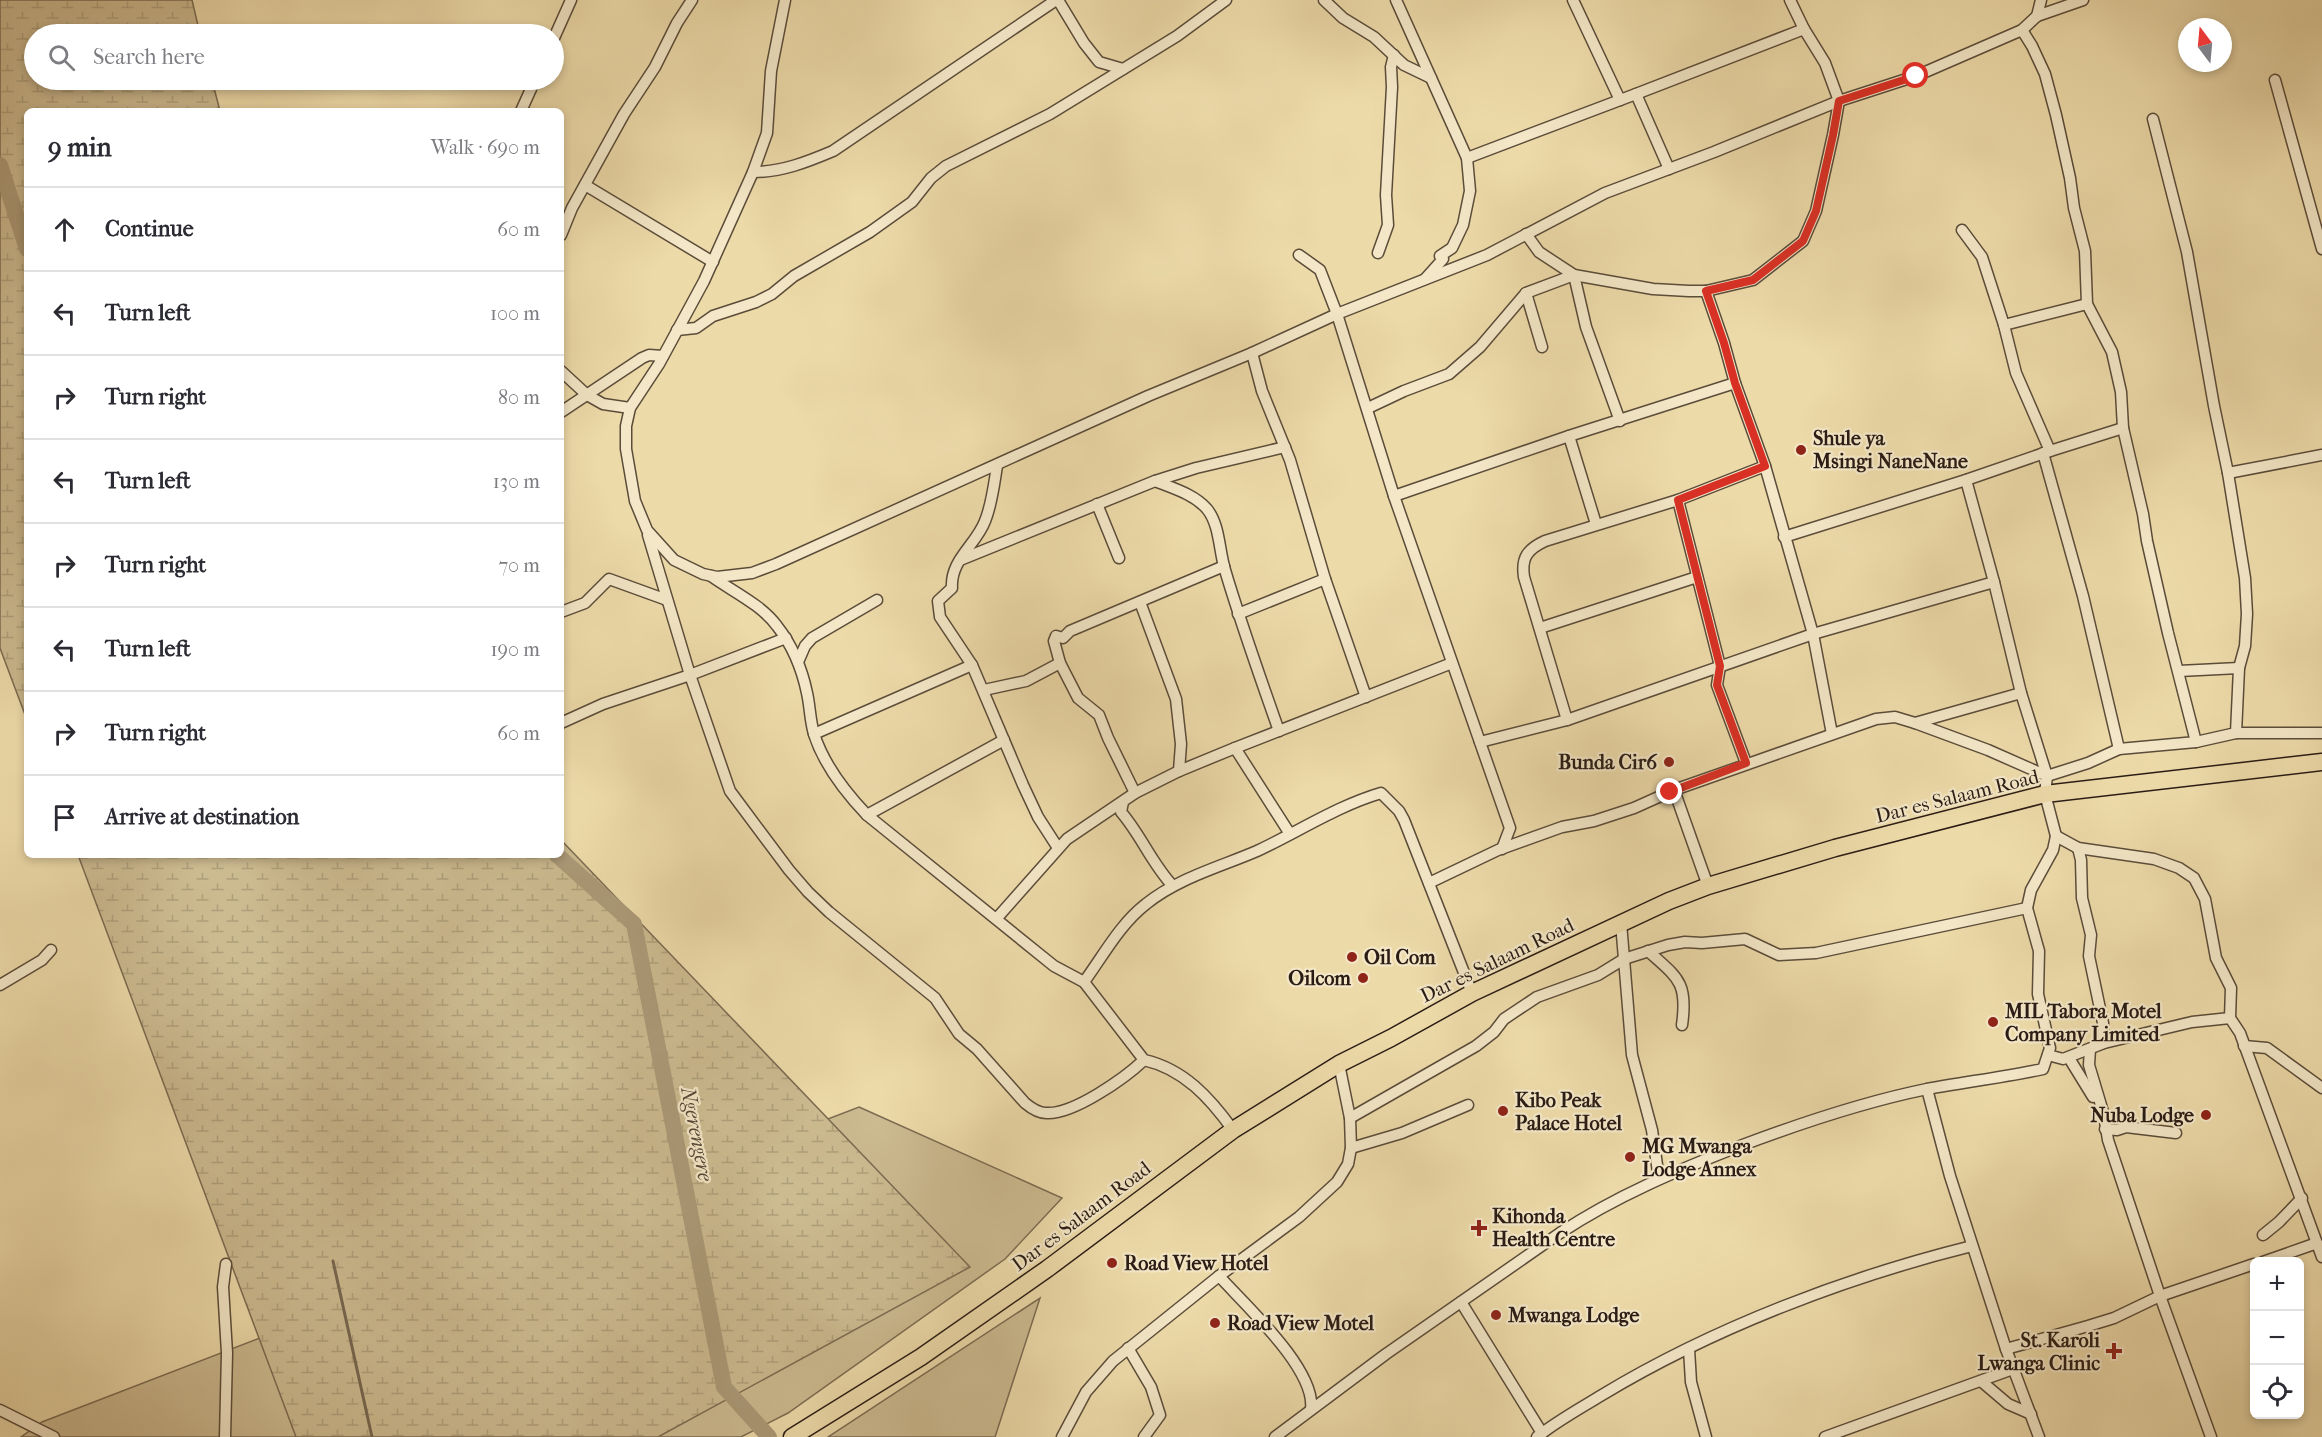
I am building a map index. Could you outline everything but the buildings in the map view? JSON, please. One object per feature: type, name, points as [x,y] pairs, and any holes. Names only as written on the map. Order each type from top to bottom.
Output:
[{"type":"highway","name":"Dar es Salaam Road","points":[[792,1437],[921,1357],[1233,1130],[1339,1064],[1472,993],[1621,923],[1708,886],[1835,848],[2045,794],[2322,762]]},
{"type":"street","points":[[560,24],[571,0]]},
{"type":"street","points":[[564,228],[572,208],[624,114],[655,67],[676,23],[692,0]]},
{"type":"street","points":[[785,0],[771,71],[767,133],[753,171],[713,262],[663,356],[630,408],[626,426],[626,449],[635,501],[647,530],[690,675],[730,791],[789,870],[829,912],[935,998],[955,1029],[977,1049],[1025,1103],[1043,1113],[1072,1107],[1115,1084],[1144,1060]]},
{"type":"street","points":[[677,330],[696,328],[713,316],[756,302],[772,294],[794,276],[870,232],[912,202],[931,178],[946,166],[1050,114],[1177,36],[1226,0]]},
{"type":"street","points":[[1324,0],[1343,18],[1374,37],[1404,64],[1431,78]]},
{"type":"street","points":[[1396,0],[1467,158],[1470,191],[1463,225],[1452,248],[1440,256],[1443,259],[1423,281]]},
{"type":"street","points":[[1574,0],[1620,100]]},
{"type":"street","points":[[1368,408],[1449,374],[1480,347],[1527,293],[1574,275],[1604,278],[1653,289],[1706,291],[1753,280],[1803,241],[1816,211],[1839,101],[1825,63],[1804,29],[1790,0]]},
{"type":"street","points":[[2037,16],[2041,0]]},
{"type":"street","points":[[710,575],[741,575],[776,564],[1336,314],[1487,255],[1605,193],[1669,170],[1839,101],[1916,76],[2022,30],[2037,16],[2083,0]]},
{"type":"street","points":[[753,171],[768,172],[804,163],[832,151],[1055,1],[1099,62],[1123,69]]},
{"type":"street","points":[[1467,158],[1804,29]]},
{"type":"street","points":[[2022,30],[2045,74],[2056,115],[2074,208],[2084,243],[2087,304],[2112,352],[2121,392],[2123,428],[2168,633],[2196,742]]},
{"type":"street","points":[[1378,253],[1388,225],[1386,195],[1391,67],[1394,55]]},
{"type":"street","points":[[2276,80],[2322,249]]},
{"type":"street","points":[[522,108],[530,90]]},
{"type":"street","points":[[1636,94],[1669,170]]},
{"type":"street","points":[[2152,119],[2187,252],[2228,474],[2246,597],[2245,646],[2239,668],[2236,733]]},
{"type":"street","points":[[585,185],[713,262]]},
{"type":"street","points":[[1962,230],[1982,258],[2004,325],[2016,373],[2046,452],[2119,749]]},
{"type":"street","points":[[1526,234],[1539,252],[1574,275],[1586,327],[1620,421]]},
{"type":"street","points":[[1299,255],[1320,270],[1336,314],[1368,408],[1394,496],[1510,828],[1502,849]]},
{"type":"street","points":[[1706,291],[1735,383],[1765,466],[1813,634],[1833,734]]},
{"type":"street","points":[[1527,293],[1542,347]]},
{"type":"street","points":[[2004,325],[2087,304]]},
{"type":"street","points":[[1252,353],[1262,391],[1285,447],[1325,579],[1366,697]]},
{"type":"street","points":[[564,410],[642,357],[663,356]]},
{"type":"street","points":[[564,374],[587,395],[603,404],[630,408]]},
{"type":"street","points":[[1394,496],[1569,436],[1735,383]]},
{"type":"street","points":[[1784,537],[2123,428]]},
{"type":"street","points":[[1569,436],[1596,524]]},
{"type":"street","points":[[960,560],[1155,481],[1196,468],[1285,447]]},
{"type":"street","points":[[2228,474],[2322,454]]},
{"type":"street","points":[[997,466],[985,522],[960,560],[954,572],[952,588],[938,601],[940,617],[972,665],[1038,817],[1058,848]]},
{"type":"street","points":[[1566,720],[1524,576],[1524,557],[1527,551],[1545,541],[1678,500],[1765,466]]},
{"type":"street","points":[[1275,1437],[1311,1408],[1574,1223],[1659,1179],[1704,1160],[1837,1112],[1927,1089],[2043,1069],[2050,1048],[2038,994],[2038,951],[2027,908],[2031,890],[2053,850],[2056,836],[2045,794],[2047,776],[2020,693],[1994,582],[1966,480]]},
{"type":"street","points":[[1155,481],[1188,495],[1206,508],[1214,522],[1238,614],[1279,731]]},
{"type":"street","points":[[1678,500],[1720,666],[1717,685],[1746,763]]},
{"type":"street","points":[[1097,504],[1119,558]]},
{"type":"street","points":[[647,530],[674,560],[710,575],[770,618],[786,638],[798,662],[807,693],[813,734],[847,794],[867,815],[1054,966],[1084,982],[1144,1060],[1157,1063],[1198,1087],[1233,1130]]},
{"type":"street","points":[[1135,793],[1099,715],[1078,698],[1060,663],[1054,641],[1056,636],[1063,638],[1070,631],[1224,566]]},
{"type":"street","points":[[1540,628],[1697,577]]},
{"type":"street","points":[[564,611],[585,603],[609,579],[667,600]]},
{"type":"street","points":[[1238,614],[1325,579]]},
{"type":"street","points":[[1480,742],[1566,720],[1813,634],[1994,582]]},
{"type":"street","points":[[798,662],[805,646],[812,638],[877,600]]},
{"type":"street","points":[[1140,602],[1176,699],[1181,744],[1179,771]]},
{"type":"street","points":[[564,722],[603,704],[690,675],[786,638]]},
{"type":"street","points":[[984,690],[1026,681],[1060,663]]},
{"type":"street","points":[[997,918],[1058,848],[1078,831],[1135,793],[1179,771],[1235,748],[1452,663]]},
{"type":"street","points":[[813,734],[972,665]]},
{"type":"street","points":[[2179,671],[2239,668]]},
{"type":"street","points":[[1915,723],[2020,693]]},
{"type":"street","points":[[1429,883],[1502,849],[1562,827],[1594,821],[1634,808],[1674,789],[1746,763],[1863,722],[1884,718],[1895,717],[1915,723],[1988,750],[2047,776],[2088,763],[2119,749],[2196,742],[2236,733],[2322,733]]},
{"type":"street","points":[[867,815],[1004,740]]},
{"type":"street","points":[[1235,748],[1290,834]]},
{"type":"street","points":[[1674,789],[1708,886]]},
{"type":"street","points":[[1084,982],[1132,916],[1145,904],[1173,886],[1381,793],[1399,811],[1404,820],[1472,993]]},
{"type":"street","points":[[1123,802],[1121,812],[1139,835],[1158,871],[1173,886]]},
{"type":"street","points":[[2056,836],[2078,848],[2154,859],[2171,865],[2194,878],[2205,899],[2216,958],[2231,988],[2230,1018],[2240,1033],[2322,1257]]},
{"type":"street","points":[[2078,848],[2082,898],[2091,935],[2089,956],[2103,1023],[2104,1043]]},
{"type":"street","points":[[1350,1118],[1476,1046],[1494,1032],[1504,1018],[1537,997],[1598,975],[1624,959],[1648,951],[1685,942],[1702,943],[1745,939],[1779,955],[1816,952],[2027,908]]},
{"type":"street","points":[[1621,923],[1632,1055],[1652,1130],[1659,1179]]},
{"type":"street","points":[[0,985],[42,960],[51,950]]},
{"type":"street","points":[[1648,951],[1671,971],[1684,990],[1682,1025]]},
{"type":"street","points":[[2048,1055],[2063,1059],[2069,1058],[2104,1043],[2192,1023],[2230,1018]]},
{"type":"street","points":[[2244,1046],[2267,1048],[2322,1088]]},
{"type":"street","points":[[2090,1049],[2089,1065],[2104,1115],[2105,1129],[2160,1296],[2211,1437]]},
{"type":"street","points":[[2069,1058],[2104,1115]]},
{"type":"street","points":[[1062,1437],[1086,1392],[1113,1360],[1219,1276],[1288,1226],[1320,1199],[1344,1171],[1350,1157],[1350,1118],[1339,1064]]},
{"type":"street","points":[[1927,1089],[1950,1176],[1972,1246],[2013,1369],[2039,1437]]},
{"type":"street","points":[[1351,1148],[1402,1133],[1468,1105]]},
{"type":"street","points":[[2105,1129],[2117,1130],[2126,1127],[2176,1133]]},
{"type":"street","points":[[2264,1235],[2302,1198]]},
{"type":"street","points":[[2277,1257],[2317,1243]]},
{"type":"street","points":[[1461,1302],[1540,1435],[1640,1372],[1689,1349],[1836,1287],[1972,1246]]},
{"type":"street","points":[[225,1437],[227,1353],[223,1287],[226,1264]]},
{"type":"street","points":[[2006,1349],[2105,1321],[2160,1296],[2250,1265]]},
{"type":"street","points":[[1219,1276],[1281,1344],[1306,1380],[1312,1399],[1311,1408]]},
{"type":"street","points":[[1128,1348],[1151,1387],[1160,1415],[1144,1437]]},
{"type":"street","points":[[1689,1349],[1691,1382],[1706,1437]]},
{"type":"street","points":[[1825,1437],[2013,1369]]},
{"type":"street","points":[[1982,1381],[2008,1404],[2031,1414]]},
{"type":"street","points":[[0,1410],[54,1437]]},
{"type":"green space","points":[[0,0],[192,0],[198,24],[24,24],[24,90],[215,90],[219,108],[24,108],[24,712],[0,648]]},
{"type":"green space","points":[[564,843],[970,1267],[658,1437],[296,1437],[79,858],[564,858]]},
{"type":"green space","points":[[859,1107],[1062,1198],[1005,1259],[788,1413],[741,1437],[21,1437],[42,1422]]},
{"type":"green space","points":[[1040,1298],[995,1437],[828,1437]]},
{"type":"waterway","name":"Ngerengere","points":[[0,165],[24,240]]},
{"type":"waterway","name":"Ngerengere","points":[[560,858],[634,924],[724,1387],[769,1437]]},
{"type":"waterway","points":[[333,1261],[372,1437]]},
{"type":"place","name":"Shule ya Msingi NaneNane","points":[[1801,450]]},
{"type":"place","name":"Bunda Cir6","points":[[1669,762]]},
{"type":"place","name":"Oil Com","points":[[1352,957]]},
{"type":"place","name":"Oilcom","points":[[1363,978]]},
{"type":"place","name":"MIL Tabora Motel Company Limited","points":[[1993,1022]]},
{"type":"place","name":"Kibo Peak Palace Hotel","points":[[1503,1111]]},
{"type":"place","name":"Nuba Lodge","points":[[2206,1115]]},
{"type":"place","name":"MG Mwanga Lodge Annex","points":[[1630,1157]]},
{"type":"place","name":"Kihonda Health Centre","points":[[1479,1228]]},
{"type":"place","name":"Road View Hotel","points":[[1112,1263]]},
{"type":"place","name":"Mwanga Lodge","points":[[1496,1315]]},
{"type":"place","name":"Road View Motel","points":[[1215,1323]]},
{"type":"place","name":"St. Karoli Lwanga Clinic","points":[[2114,1351]]},
{"type":"route","points":[[1670,792],[1746,763],[1717,685],[1720,666],[1678,500],[1765,466],[1735,383],[1706,291],[1753,280],[1803,241],[1816,211],[1839,101],[1916,76]]}]
